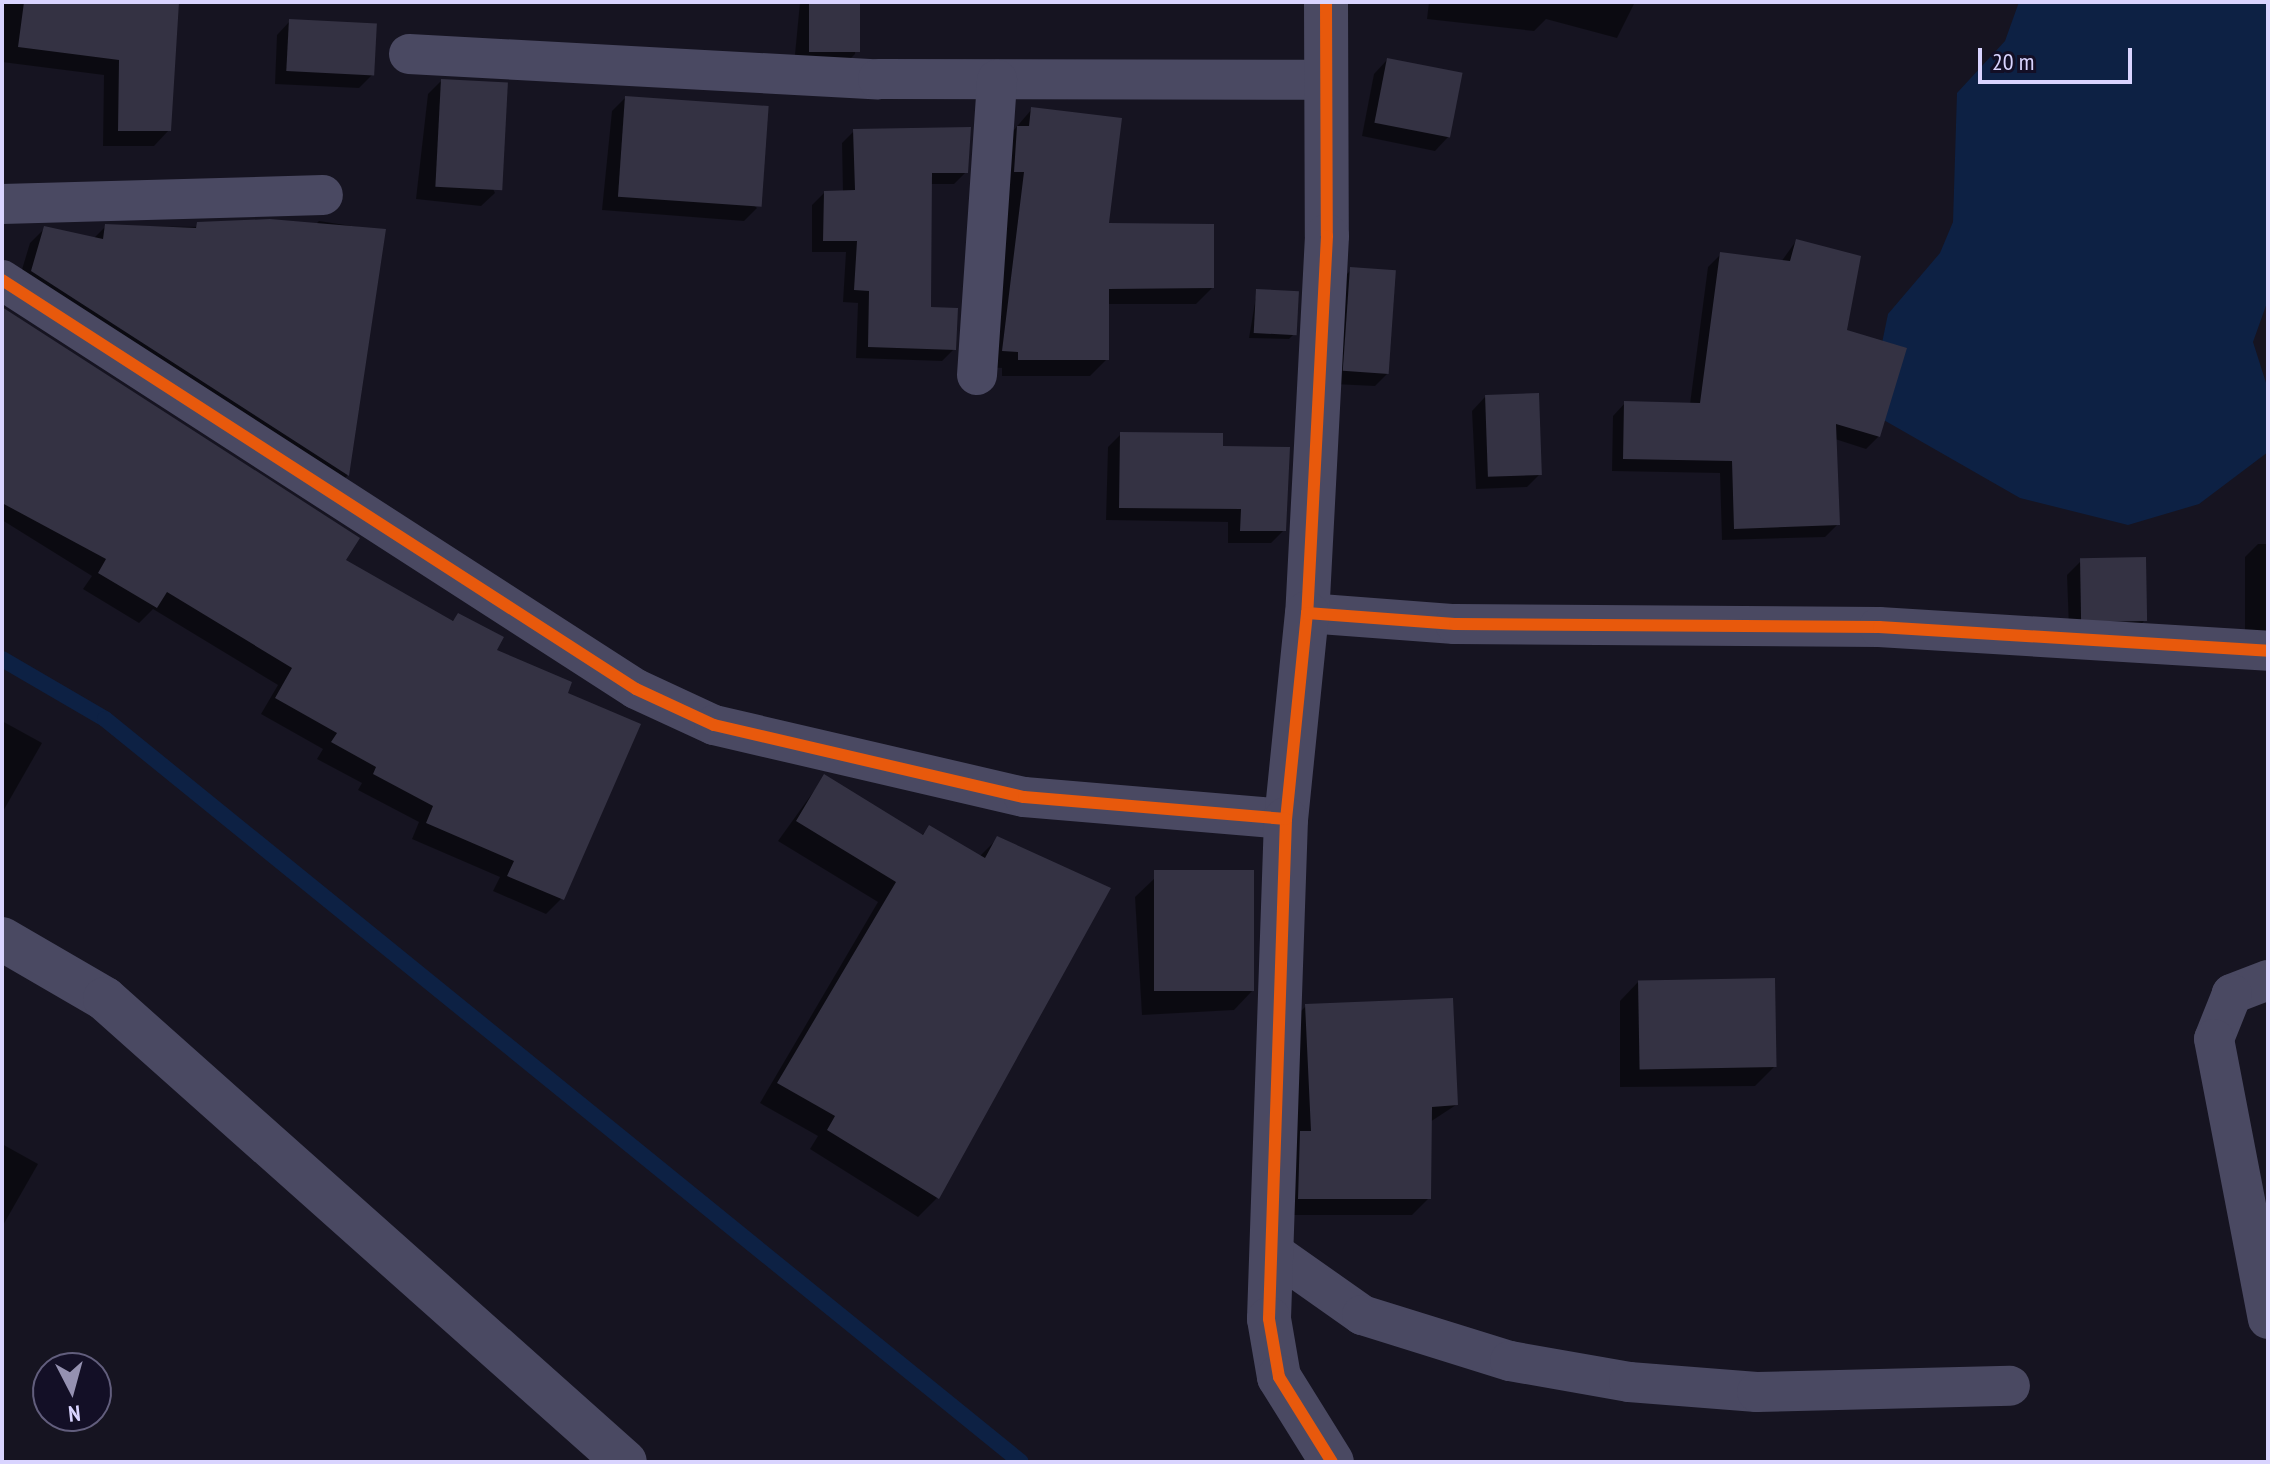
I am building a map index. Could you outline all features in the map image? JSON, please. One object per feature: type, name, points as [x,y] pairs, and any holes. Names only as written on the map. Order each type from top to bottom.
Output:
[{"type":"street","points":[[1326,2],[1327,236],[1307,613],[1286,819],[1269,1319],[1279,1377],[1332,1462]]},
{"type":"street","points":[[409,54],[665,72],[997,80],[1327,80]]},
{"type":"street","points":[[977,375],[997,80]]},
{"type":"street","points":[[2,204],[323,195]]},
{"type":"street","points":[[2,280],[636,689],[714,725],[1010,794],[1286,819]]},
{"type":"street","points":[[1307,613],[1455,624],[1879,627],[2268,651]]},
{"type":"street","points":[[2,939],[105,999],[625,1462]]},
{"type":"street","points":[[2268,980],[2232,994],[2214,1039],[2268,1319]]},
{"type":"street","points":[[1270,1250],[1362,1315],[1510,1361],[1629,1382],[1757,1392],[2010,1386]]},
{"type":"water","points":[[2019,2],[2268,2],[2268,300],[2253,342],[2268,389],[2268,452],[2199,504],[2128,525],[2020,498],[1868,411],[1888,314],[1940,253],[1953,222],[1957,93],[2005,41]]},
{"type":"building","points":[[24,2],[179,2],[171,131],[118,131],[119,60],[18,47]]},
{"type":"building","points":[[809,2],[860,2],[860,52],[809,52]]},
{"type":"building","points":[[289,19],[377,24],[374,76],[286,71]]},
{"type":"building","points":[[1387,58],[1463,73],[1450,137],[1374,123]]},
{"type":"building","points":[[441,79],[508,83],[502,190],[435,187]]},
{"type":"building","points":[[625,96],[769,106],[762,207],[618,197]]},
{"type":"building","points":[[1031,107],[1122,118],[1109,223],[1214,224],[1214,288],[1109,289],[1109,360],[1018,360],[1018,352],[1002,351],[1024,172],[1014,172],[1017,126],[1029,126]]},
{"type":"building","points":[[971,127],[968,173],[932,173],[931,307],[958,308],[956,350],[868,347],[869,291],[854,290],[857,241],[823,241],[824,191],[855,190],[853,129]]},
{"type":"building","points":[[270,219],[386,229],[349,476],[31,271],[44,226],[103,239],[105,224],[196,228],[197,222]]},
{"type":"building","points":[[1796,239],[1861,256],[1847,330],[1907,348],[1880,437],[1836,424],[1840,525],[1734,529],[1732,461],[1623,459],[1624,401],[1700,403],[1720,252],[1790,261]]},
{"type":"building","points":[[1350,267],[1396,270],[1389,374],[1343,371]]},
{"type":"building","points":[[1256,289],[1299,291],[1297,335],[1254,333]]},
{"type":"building","points":[[2,307],[360,538],[346,560],[453,621],[458,613],[504,637],[497,650],[572,682],[568,693],[641,724],[564,900],[507,876],[514,861],[426,823],[433,806],[373,774],[376,767],[331,742],[337,733],[275,698],[292,668],[167,592],[157,608],[98,573],[106,559],[2,503]]},
{"type":"building","points":[[1539,393],[1542,475],[1488,477],[1485,395]]},
{"type":"building","points":[[1120,432],[1223,433],[1223,446],[1290,447],[1286,531],[1240,531],[1241,509],[1119,508]]},
{"type":"building","points":[[2146,557],[2147,621],[2081,622],[2080,558]]},
{"type":"building","points":[[824,774],[923,835],[929,825],[985,858],[997,836],[1111,888],[939,1199],[827,1130],[835,1116],[777,1083],[896,882],[796,821]]},
{"type":"building","points":[[1154,870],[1254,870],[1254,991],[1154,991]]},
{"type":"building","points":[[1775,978],[1777,1067],[1640,1069],[1638,980]]},
{"type":"building","points":[[1453,998],[1458,1105],[1432,1107],[1431,1199],[1298,1199],[1300,1131],[1311,1131],[1305,1004]]},
{"type":"waterway","points":[[2,659],[105,719],[1021,1462]]},
{"type":"cycle path","points":[[1326,2],[1327,236],[1307,613],[1286,819],[1269,1319],[1279,1377],[1332,1462]]},
{"type":"cycle path","points":[[2,280],[636,689],[714,725],[1024,797],[1286,819]]},
{"type":"cycle path","points":[[1307,613],[1455,624],[1879,627],[2268,651]]}]
